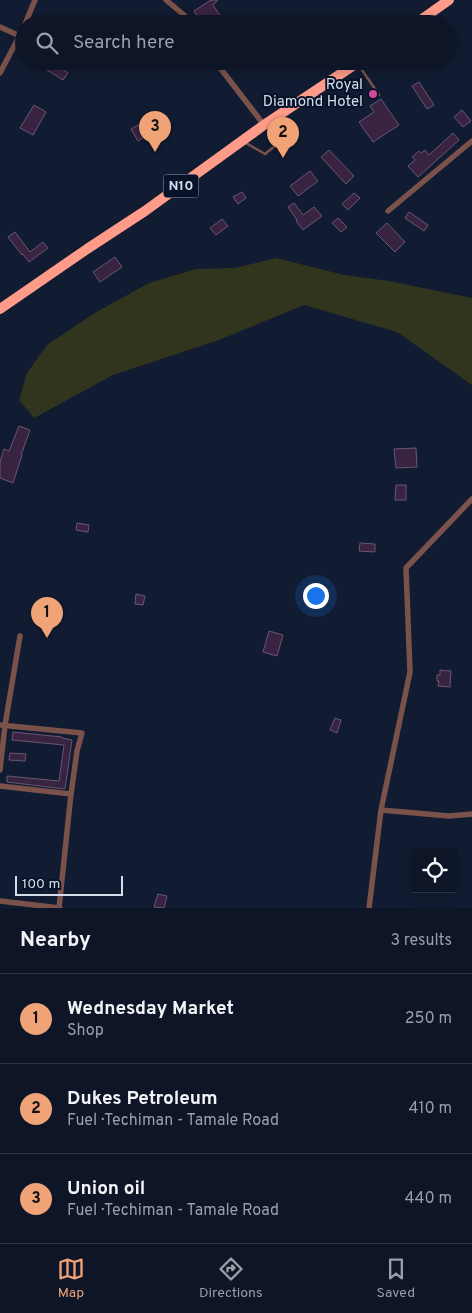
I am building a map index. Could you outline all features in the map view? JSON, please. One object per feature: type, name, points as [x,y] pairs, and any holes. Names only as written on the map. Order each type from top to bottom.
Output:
[{"type":"highway","points":[[428,15],[450,0]]},
{"type":"highway","name":"N10","points":[[0,309],[146,211],[264,125],[346,70]]},
{"type":"street","points":[[28,15],[35,0]]},
{"type":"street","points":[[166,0],[184,15]]},
{"type":"street","points":[[0,27],[15,34]]},
{"type":"street","points":[[0,73],[15,45]]},
{"type":"street","points":[[222,70],[264,125]]},
{"type":"street","points":[[388,211],[472,141]]},
{"type":"street","points":[[369,908],[381,810],[410,672],[406,568],[472,500]]},
{"type":"street","points":[[0,770],[3,725],[20,636]]},
{"type":"street","points":[[0,901],[59,908],[72,794],[82,733],[3,725]]},
{"type":"street","points":[[0,786],[72,794]]},
{"type":"street","points":[[381,810],[449,816],[472,814]]},
{"type":"lane","points":[[363,70],[379,95]]},
{"type":"lane","points":[[242,141],[265,154],[281,141],[278,116]]},
{"type":"green space","points":[[276,258],[344,275],[389,281],[472,298],[472,385],[397,332],[304,305],[219,340],[113,375],[34,418],[19,400],[27,373],[47,345],[93,314],[149,283],[196,269],[235,268]]},
{"type":"building","points":[[211,0],[218,0],[213,5],[220,15],[196,15],[194,11]]},
{"type":"building","points":[[47,70],[63,70],[68,73],[63,80]]},
{"type":"building","points":[[419,82],[434,105],[427,109],[412,86]]},
{"type":"building","points":[[381,99],[399,125],[373,142],[359,122],[374,112],[370,106]]},
{"type":"building","points":[[34,105],[46,112],[33,135],[20,128]]},
{"type":"building","points":[[462,110],[471,121],[463,127],[454,117]]},
{"type":"building","points":[[146,121],[152,132],[138,141],[131,129]]},
{"type":"building","points":[[453,133],[459,140],[418,177],[408,166],[415,160],[412,157],[419,151],[421,153],[425,150],[429,155]]},
{"type":"building","points":[[329,150],[354,176],[346,184],[321,157]]},
{"type":"building","points":[[310,171],[318,181],[298,196],[290,186]]},
{"type":"building","points":[[242,192],[246,198],[238,204],[233,197]]},
{"type":"building","points":[[354,193],[360,198],[348,210],[342,204]]},
{"type":"building","points":[[294,203],[303,215],[314,207],[322,216],[303,230],[288,207]]},
{"type":"building","points":[[409,212],[428,225],[424,231],[405,218]]},
{"type":"building","points":[[338,218],[347,227],[341,232],[332,223]]},
{"type":"building","points":[[222,219],[228,226],[216,235],[210,228]]},
{"type":"building","points":[[387,223],[405,242],[395,252],[376,233]]},
{"type":"building","points":[[15,232],[30,252],[43,242],[48,248],[29,262],[8,237]]},
{"type":"building","points":[[115,257],[122,267],[100,282],[93,272]]},
{"type":"building","points":[[19,426],[30,430],[13,483],[0,478],[0,462],[4,449],[9,451]]},
{"type":"building","points":[[416,448],[417,467],[396,468],[394,449]]},
{"type":"building","points":[[396,485],[406,485],[406,500],[395,500]]},
{"type":"building","points":[[77,523],[89,525],[88,532],[76,530]]},
{"type":"building","points":[[360,543],[375,544],[375,552],[359,551]]},
{"type":"building","points":[[136,594],[145,596],[143,605],[135,604]]},
{"type":"building","points":[[269,631],[283,635],[277,656],[263,652]]},
{"type":"building","points":[[440,670],[451,671],[450,687],[438,686],[437,675],[440,675]]},
{"type":"building","points":[[335,718],[341,720],[337,733],[330,730]]},
{"type":"building","points":[[13,732],[62,737],[72,740],[65,789],[7,782],[7,776],[59,781],[64,745],[12,740]]},
{"type":"building","points":[[10,753],[26,754],[25,761],[9,760]]},
{"type":"building","points":[[158,894],[167,896],[164,908],[154,907]]},
{"type":"place","name":"Royal Diamond Hotel","points":[[373,94]]},
{"type":"place","name":"Union oil","points":[[155,152]]},
{"type":"place","name":"Dukes Petroleum","points":[[283,158]]},
{"type":"place","name":"Wednesday Market","points":[[47,638]]}]
